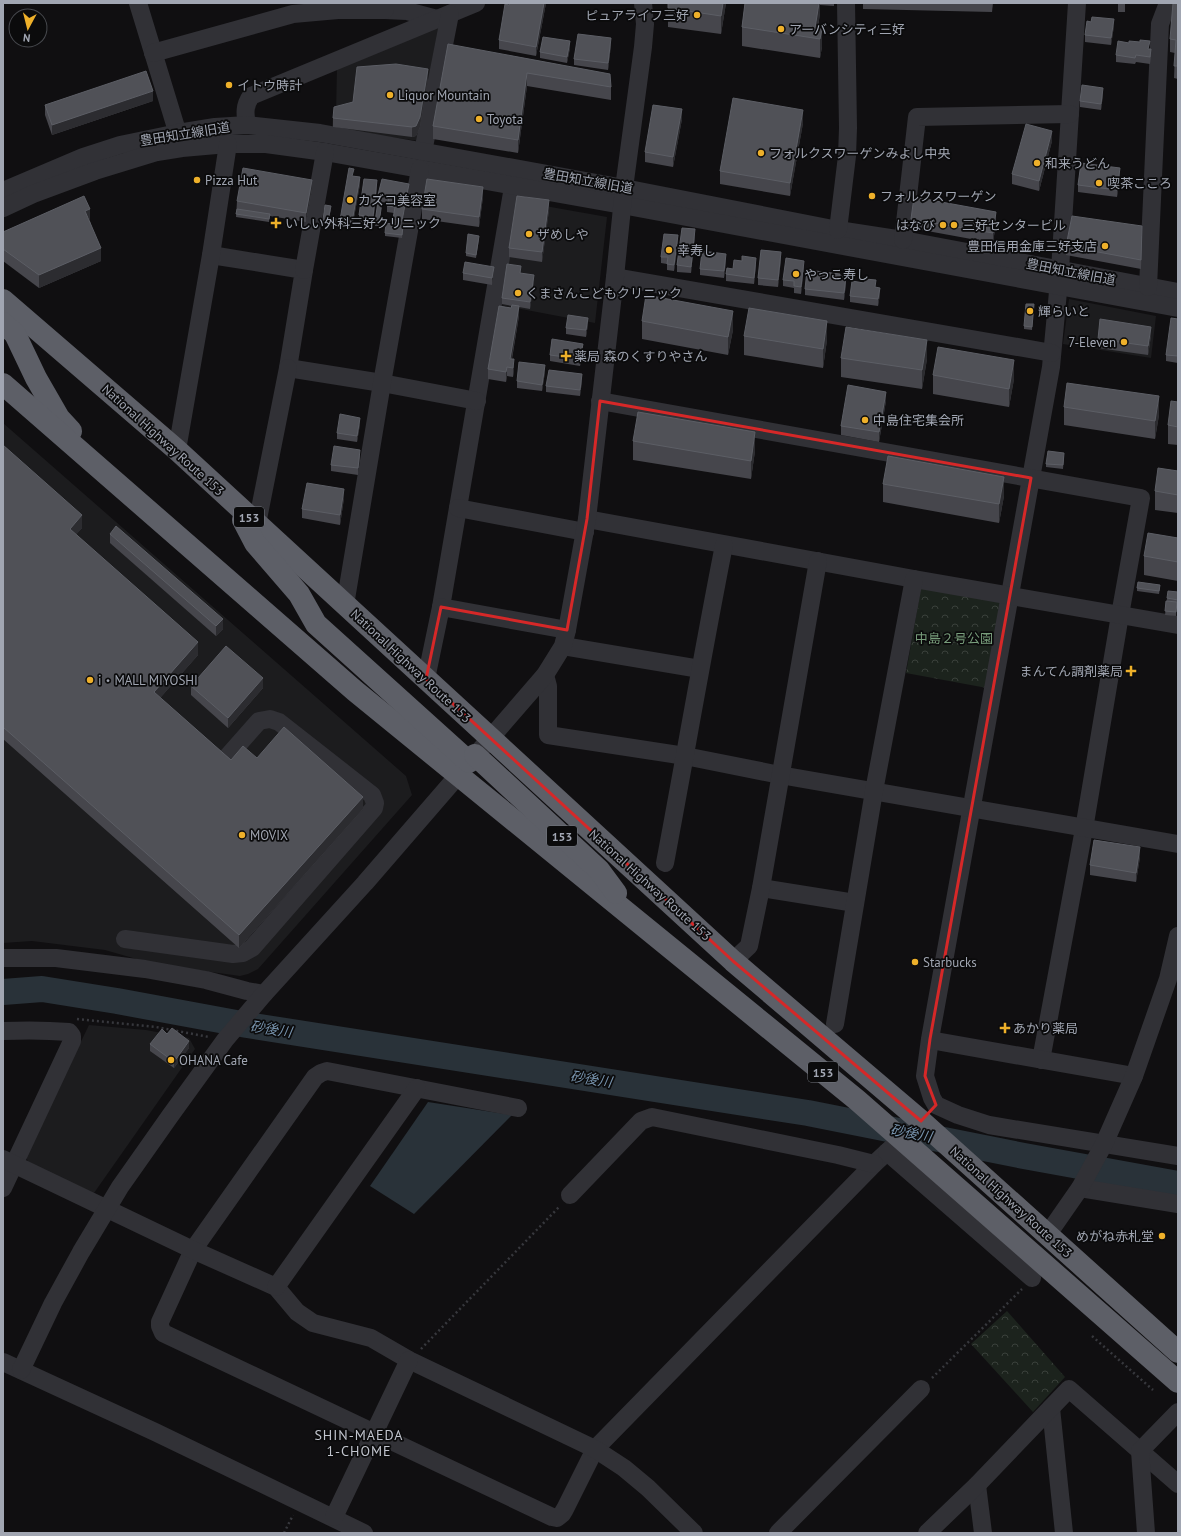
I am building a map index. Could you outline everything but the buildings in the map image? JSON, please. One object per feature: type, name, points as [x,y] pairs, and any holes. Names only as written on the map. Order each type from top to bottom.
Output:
[{"type":"highway","name":"National Highway Route 153","points":[[3,300],[177,450],[733,961],[1048,1234],[1178,1352]]},
{"type":"highway","name":"153","points":[[3,323],[15,334],[36,378],[59,418],[144,507]]},
{"type":"highway","name":"153","points":[[3,384],[355,691],[467,764]]},
{"type":"highway","name":"153","points":[[234,503],[255,543],[299,594],[316,624],[467,764]]},
{"type":"highway","name":"National Highway Route 153","points":[[467,764],[598,870],[641,924],[857,1100],[887,1152],[1178,1382]]},
{"type":"street","points":[[138,3],[180,141]]},
{"type":"street","points":[[248,125],[245,110],[247,102],[251,96],[476,3]]},
{"type":"street","points":[[21,1370],[53,1303],[107,1208],[170,1116],[225,1040],[264,994],[365,883],[545,675],[565,638],[586,525],[624,188],[643,47],[643,3]]},
{"type":"street","points":[[838,230],[847,156],[848,128],[846,3]]},
{"type":"street","points":[[1078,3],[1059,279],[1052,353],[930,1040],[925,1076],[932,1098],[936,1105],[958,1115],[990,1125],[1178,1156]]},
{"type":"street","points":[[1148,287],[1160,24],[1168,3]]},
{"type":"street","points":[[153,53],[293,14],[338,7],[385,6],[407,12],[443,17]]},
{"type":"street","points":[[345,605],[421,161],[443,17]]},
{"type":"street","points":[[903,240],[917,117],[1070,114]]},
{"type":"street","name":"豊田知立線旧道","points":[[3,208],[33,194],[96,171],[157,152],[215,127],[248,125],[320,133],[513,187],[1059,279],[1148,287],[1178,292]]},
{"type":"street","name":"豊田知立線旧道","points":[[3,191],[91,154],[120,145],[180,141],[228,144],[266,144],[325,152],[421,161],[624,188],[838,230],[903,240],[1178,308]]},
{"type":"street","points":[[177,450],[211,255],[228,144]]},
{"type":"street","points":[[257,524],[288,368],[325,152]]},
{"type":"street","points":[[426,679],[441,607],[513,187]]},
{"type":"street","points":[[211,255],[304,270]]},
{"type":"street","points":[[615,277],[1052,353]]},
{"type":"street","points":[[288,368],[382,383],[477,401]]},
{"type":"street","points":[[600,401],[1141,498],[1084,828],[1041,1060]]},
{"type":"street","points":[[458,508],[724,545],[1178,625]]},
{"type":"street","points":[[665,863],[724,545]]},
{"type":"street","points":[[733,961],[750,946],[818,561]]},
{"type":"street","points":[[835,1024],[874,791],[914,579]]},
{"type":"street","points":[[441,607],[700,670]]},
{"type":"street","points":[[545,675],[548,686],[548,735],[685,756],[780,775],[1178,844]]},
{"type":"street","points":[[125,939],[233,954],[243,953],[252,948],[374,808],[375,803],[372,795],[279,722],[270,719],[259,721],[221,764]]},
{"type":"street","points":[[761,888],[855,903]]},
{"type":"street","points":[[1048,1234],[1080,1188],[1104,1144],[1134,1076],[1168,979],[1178,936]]},
{"type":"street","points":[[3,958],[56,958],[145,968],[206,980],[264,994]]},
{"type":"street","points":[[3,1031],[27,1029],[58,1031],[69,1032],[72,1036],[72,1041],[9,1161],[3,1188]]},
{"type":"street","points":[[930,1040],[1134,1076]]},
{"type":"street","points":[[518,1108],[327,1071],[321,1072],[315,1077],[193,1250],[160,1322],[163,1333],[552,1517],[557,1518],[565,1509],[595,1449],[887,1152]]},
{"type":"street","points":[[276,1287],[417,1088]]},
{"type":"street","points":[[920,1122],[936,1105]]},
{"type":"street","points":[[570,1195],[641,1121],[652,1117],[838,1155],[887,1152],[1032,1278]]},
{"type":"street","points":[[9,1161],[193,1250],[276,1287],[297,1312],[313,1323],[371,1338],[410,1360],[595,1449],[624,1468],[648,1488],[694,1533]]},
{"type":"street","points":[[1080,1188],[1178,1204]]},
{"type":"street","points":[[334,1518],[410,1360]]},
{"type":"street","points":[[3,1362],[155,1432],[364,1533]]},
{"type":"street","points":[[928,1533],[977,1485],[1069,1389],[1178,1484]]},
{"type":"street","points":[[778,1533],[921,1390]]},
{"type":"street","points":[[1051,1408],[1064,1533]]},
{"type":"street","points":[[1146,1533],[1140,1451],[1178,1412]]},
{"type":"street","points":[[977,1485],[983,1533]]},
{"type":"path","points":[[76,1019],[91,1019],[156,1027],[225,1040]]},
{"type":"path","points":[[410,1360],[570,1195]]},
{"type":"path","points":[[921,1390],[1032,1278]]},
{"type":"path","points":[[1092,1336],[1153,1390]]},
{"type":"highlighted area","points":[[600,401],[1031,478],[930,1039],[925,1076],[936,1105],[921,1121],[733,961],[426,679],[441,607],[567,630],[587,519]]},
{"type":"shaded area","points":[[441,25],[419,141],[332,129],[333,115],[336,114],[337,67]]},
{"type":"shaded area","points":[[517,201],[607,217],[595,323],[500,305]]},
{"type":"shaded area","points":[[1069,299],[1156,316],[1151,358],[1063,344]]},
{"type":"shaded area","points":[[3,423],[406,776],[412,795],[258,969],[248,974],[240,976],[154,964],[105,950],[32,941],[3,943]]},
{"type":"shaded area","points":[[89,1025],[146,1030],[189,1038],[195,1049],[94,1193],[28,1163],[26,1155]]},
{"type":"shaded area","points":[[428,1102],[512,1115],[414,1214],[370,1186]]},
{"type":"green space","name":"中島２号公園","points":[[921,588],[1003,603],[987,688],[906,673]]},
{"type":"green space","points":[[1007,1311],[1065,1377],[1033,1412],[971,1344]]},
{"type":"waterway","name":"砂後川","points":[[3,992],[42,989],[247,1025],[808,1113],[1024,1156],[1178,1184]]},
{"type":"place","name":"ピュアライフ三好","points":[[697,15]]},
{"type":"place","name":"アーバンシティ三好","points":[[781,29]]},
{"type":"place","name":"イトウ時計","points":[[229,85]]},
{"type":"place","name":"Liquor Mountain","points":[[390,95]]},
{"type":"place","name":"Toyota","points":[[479,119]]},
{"type":"place","name":"フォルクスワーゲンみよし中央","points":[[761,153]]},
{"type":"place","name":"和来うどん","points":[[1037,163]]},
{"type":"place","name":"Pizza Hut","points":[[197,180]]},
{"type":"place","name":"喫茶こころ","points":[[1099,183]]},
{"type":"place","name":"フォルクスワーゲン","points":[[872,196]]},
{"type":"place","name":"カズコ美容室","points":[[350,200]]},
{"type":"place","name":"いしい外科三好クリニック","points":[[276,223]]},
{"type":"place","name":"はなび","points":[[943,225]]},
{"type":"place","name":"三好センタービル","points":[[954,225]]},
{"type":"place","name":"ザめしや","points":[[529,234]]},
{"type":"place","name":"豊田信用金庫三好支店","points":[[1105,246]]},
{"type":"place","name":"幸寿し","points":[[669,250]]},
{"type":"place","name":"やっこ寿し","points":[[796,274]]},
{"type":"place","name":"くまさんこどもクリニック","points":[[518,293]]},
{"type":"place","name":"輝らいと","points":[[1030,311]]},
{"type":"place","name":"7-Eleven","points":[[1124,342]]},
{"type":"place","name":"薬局 森のくすりやさん","points":[[566,356]]},
{"type":"place","name":"中島住宅集会所","points":[[865,420]]},
{"type":"place","name":"まんてん調剤薬局","points":[[1131,671]]},
{"type":"place","name":"i・MALL MIYOSHI","points":[[90,680]]},
{"type":"place","name":"MOVIX","points":[[242,835]]},
{"type":"place","name":"Starbucks","points":[[915,962]]},
{"type":"place","name":"あかり薬局","points":[[1005,1028]]},
{"type":"place","name":"OHANA Cafe","points":[[171,1060]]},
{"type":"place","name":"めがね赤札堂","points":[[1162,1236]]},
{"type":"district","name":"SHIN-MAEDA 1-CHOME","points":[[359,1444]]}]
